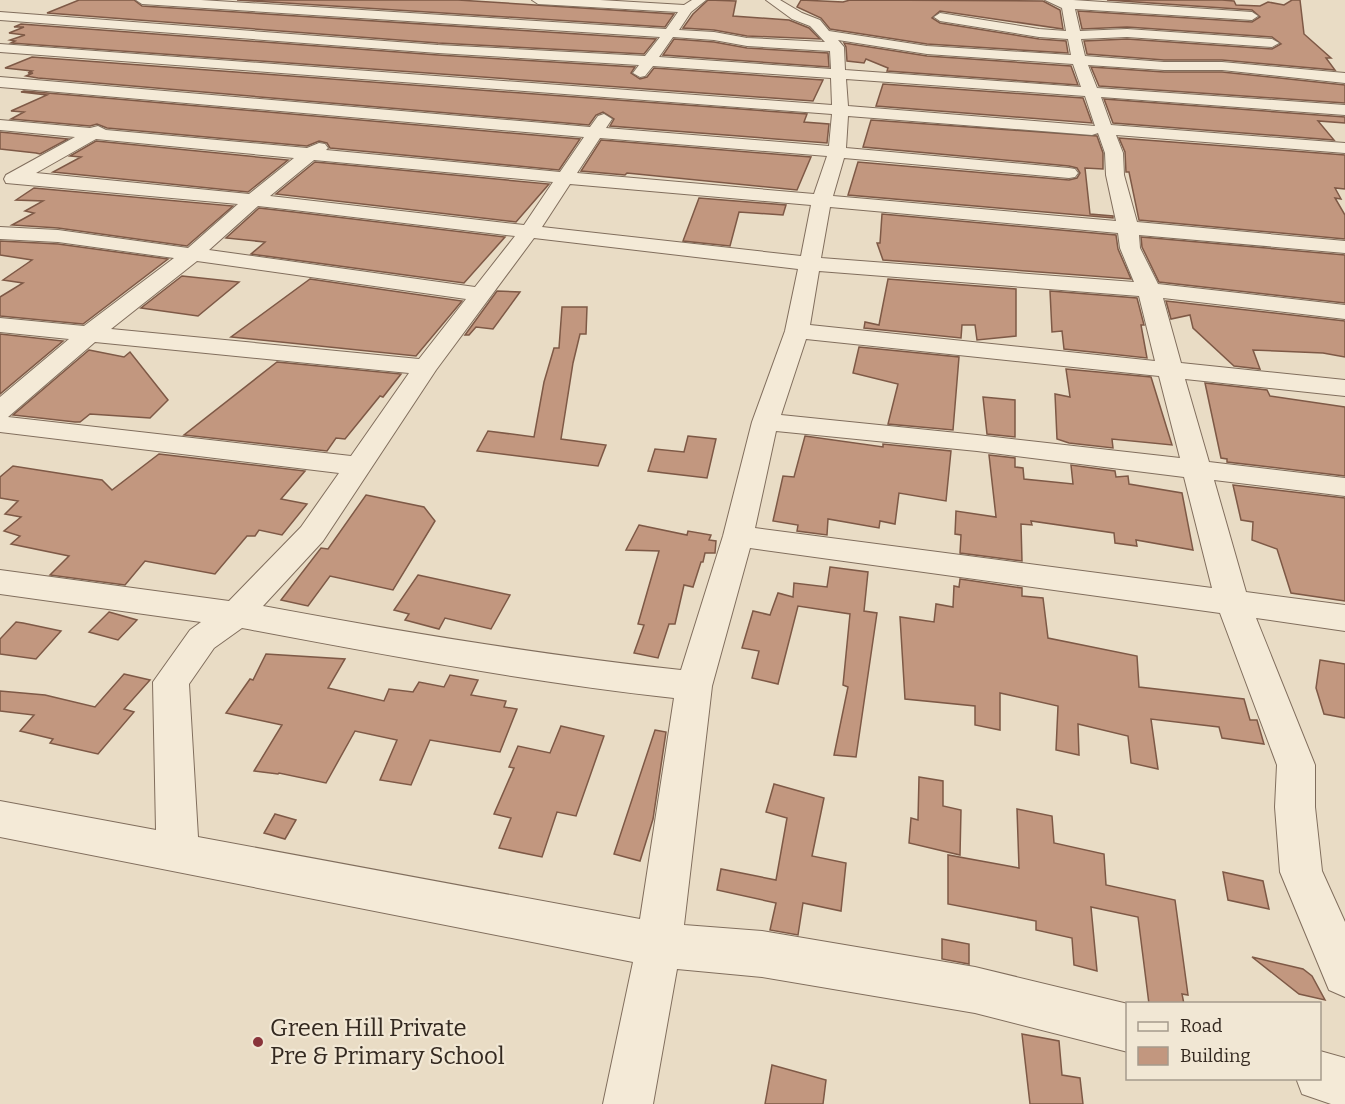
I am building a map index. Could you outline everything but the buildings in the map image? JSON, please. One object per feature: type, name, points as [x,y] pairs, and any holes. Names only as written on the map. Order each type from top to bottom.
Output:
[{"type":"street","points":[[136,107],[218,65],[334,0]]},
{"type":"street","points":[[538,0],[694,4]]},
{"type":"street","points":[[628,1104],[659,945],[694,686],[738,536],[765,422],[797,331],[822,200],[837,152],[840,111],[832,52],[815,23],[797,16],[772,0]]},
{"type":"street","points":[[1240,0],[1326,109]]},
{"type":"street","points":[[139,1],[319,10],[473,22],[714,36],[1090,92],[1326,109],[1342,116]]},
{"type":"street","points":[[1252,16],[1061,2],[1090,92],[1098,129],[1114,153],[1115,175],[1128,227],[1130,248],[1149,290],[1232,601],[1296,765],[1295,807],[1301,872],[1345,974]]},
{"type":"street","points":[[178,853],[171,682],[202,639],[236,614],[312,534],[426,367],[530,230],[566,178],[593,132],[694,4]]},
{"type":"street","points":[[0,411],[88,335],[193,254],[253,200],[363,114],[438,49],[496,6]]},
{"type":"street","points":[[1127,33],[1148,24],[1147,10]]},
{"type":"street","points":[[9,62],[69,36],[113,13]]},
{"type":"street","points":[[0,16],[94,21],[438,49],[649,60],[927,50],[1079,61],[1222,66],[1345,78]]},
{"type":"street","points":[[940,16],[1023,31],[1215,38],[1279,51]]},
{"type":"street","points":[[1215,38],[1222,66]]},
{"type":"street","points":[[0,48],[1345,148]]},
{"type":"street","points":[[0,82],[1069,173]]},
{"type":"street","points":[[8,182],[116,120]]},
{"type":"street","points":[[0,125],[1345,247]]},
{"type":"street","points":[[8,182],[253,200],[530,230],[810,264],[1149,290],[1345,312]]},
{"type":"street","points":[[0,233],[58,236],[480,294]]},
{"type":"street","points":[[0,325],[426,367]]},
{"type":"street","points":[[797,331],[1345,388]]},
{"type":"street","points":[[765,422],[977,443],[1345,487]]},
{"type":"street","points":[[0,424],[357,466]]},
{"type":"street","points":[[738,536],[1345,618]]},
{"type":"street","points":[[0,582],[236,614],[444,653],[575,673],[694,686]]},
{"type":"street","points":[[0,819],[659,945],[762,954],[975,990],[1126,1028]]},
{"type":"street","points":[[1321,1076],[1345,1083]]},
{"type":"place","name":"Green Hill Private Pre & Primary School","points":[[258,1042]]}]
